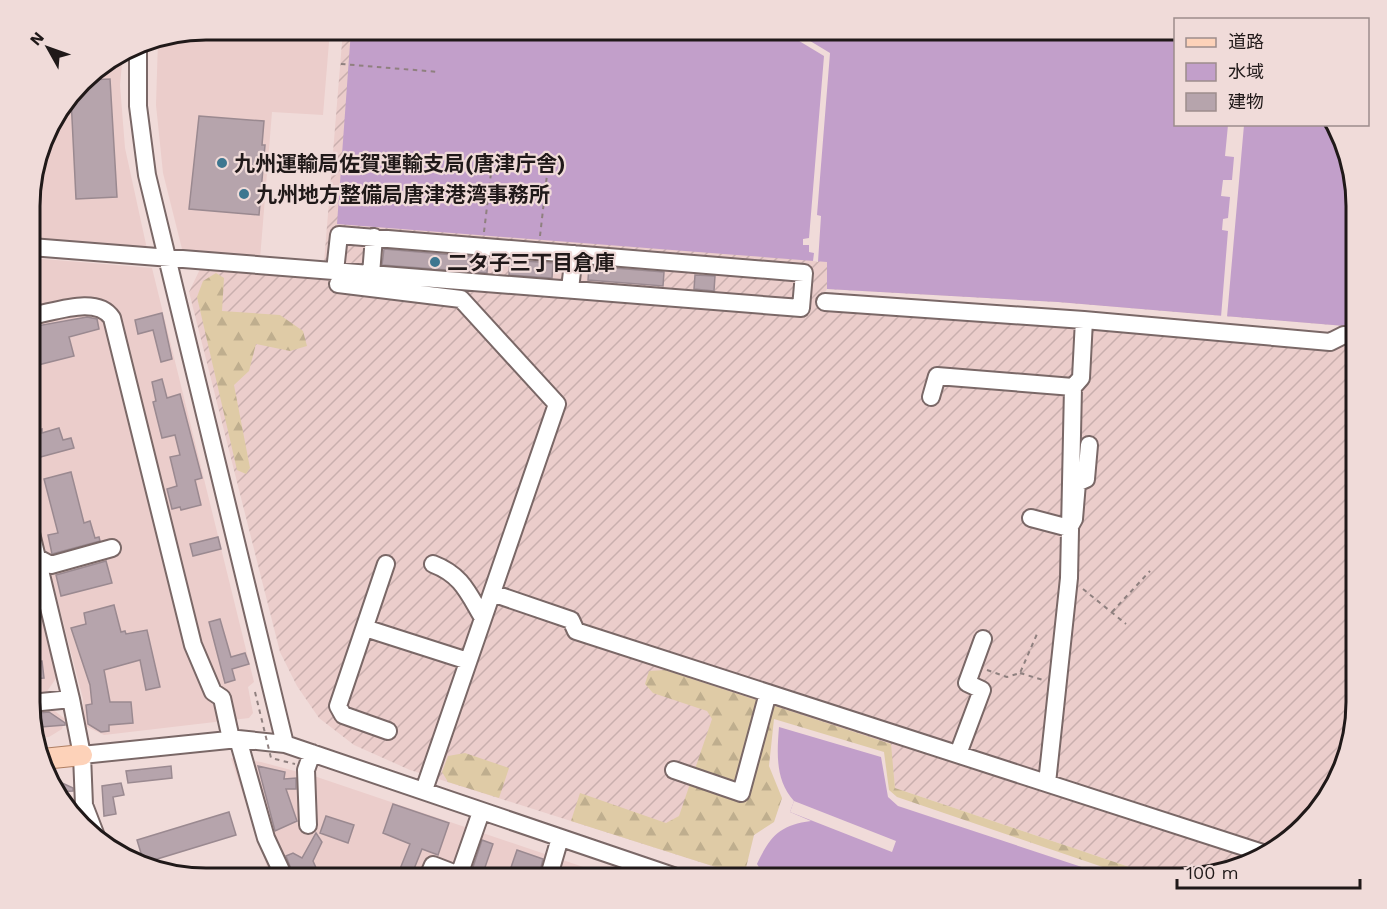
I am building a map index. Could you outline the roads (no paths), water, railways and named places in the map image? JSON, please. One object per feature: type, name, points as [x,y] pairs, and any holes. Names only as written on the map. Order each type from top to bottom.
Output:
[{"type":"main road","points":[[50,758],[82,755]]},
{"type":"street","points":[[138,56],[140,118],[147,176],[285,744]]},
{"type":"street","points":[[339,235],[804,273],[801,308],[371,274],[337,278],[339,235]]},
{"type":"street","points":[[371,274],[374,237]]},
{"type":"street","points":[[40,248],[166,258],[337,278],[461,299],[557,404],[424,790]]},
{"type":"street","points":[[570,290],[574,254]]},
{"type":"street","points":[[825,302],[1084,320],[1330,342],[1346,335]]},
{"type":"street","points":[[40,315],[99,306],[107,310],[112,318],[193,645],[213,692],[222,698],[266,838],[280,868]]},
{"type":"street","points":[[1047,783],[1069,578],[1073,387],[1081,378],[1084,320]]},
{"type":"street","points":[[931,397],[937,376],[1073,387]]},
{"type":"street","points":[[1069,528],[1074,519],[1077,483],[1086,479],[1089,445]]},
{"type":"street","points":[[1031,518],[1069,528]]},
{"type":"street","points":[[40,561],[51,565],[112,548]]},
{"type":"street","points":[[386,564],[338,706],[343,716],[388,731]]},
{"type":"street","points":[[433,564],[449,570],[458,578],[483,618]]},
{"type":"street","points":[[40,578],[71,699],[82,755],[84,805],[90,821]]},
{"type":"street","points":[[492,593],[571,620],[576,631],[1255,850]]},
{"type":"street","points":[[365,628],[468,661]]},
{"type":"street","points":[[958,754],[982,690],[967,683],[983,639]]},
{"type":"street","points":[[674,770],[741,793],[768,693]]},
{"type":"street","points":[[40,702],[71,699]]},
{"type":"street","points":[[82,755],[235,739],[285,744],[650,868]]},
{"type":"street","points":[[308,825],[306,770],[312,753]]},
{"type":"street","points":[[461,868],[481,812]]},
{"type":"street","points":[[551,868],[561,838]]},
{"type":"water","points":[[350,41],[1174,41],[1174,126],[1326,126],[1341,163],[1346,195],[1346,326],[1058,302],[827,289],[827,262],[337,224]]},
{"type":"water","points":[[779,727],[881,757],[888,797],[898,806],[1085,868],[759,868],[757,864],[777,834],[791,825],[811,821],[790,812],[794,801],[783,784],[778,756]]},
{"type":"place","name":"九州運輸局佐賀運輸支局(唐津庁舎)","points":[[222,163]]},
{"type":"place","name":"九州地方整備局唐津港湾事務所","points":[[244,194]]},
{"type":"place","name":"二タ子三丁目倉庫","points":[[435,262]]}]
